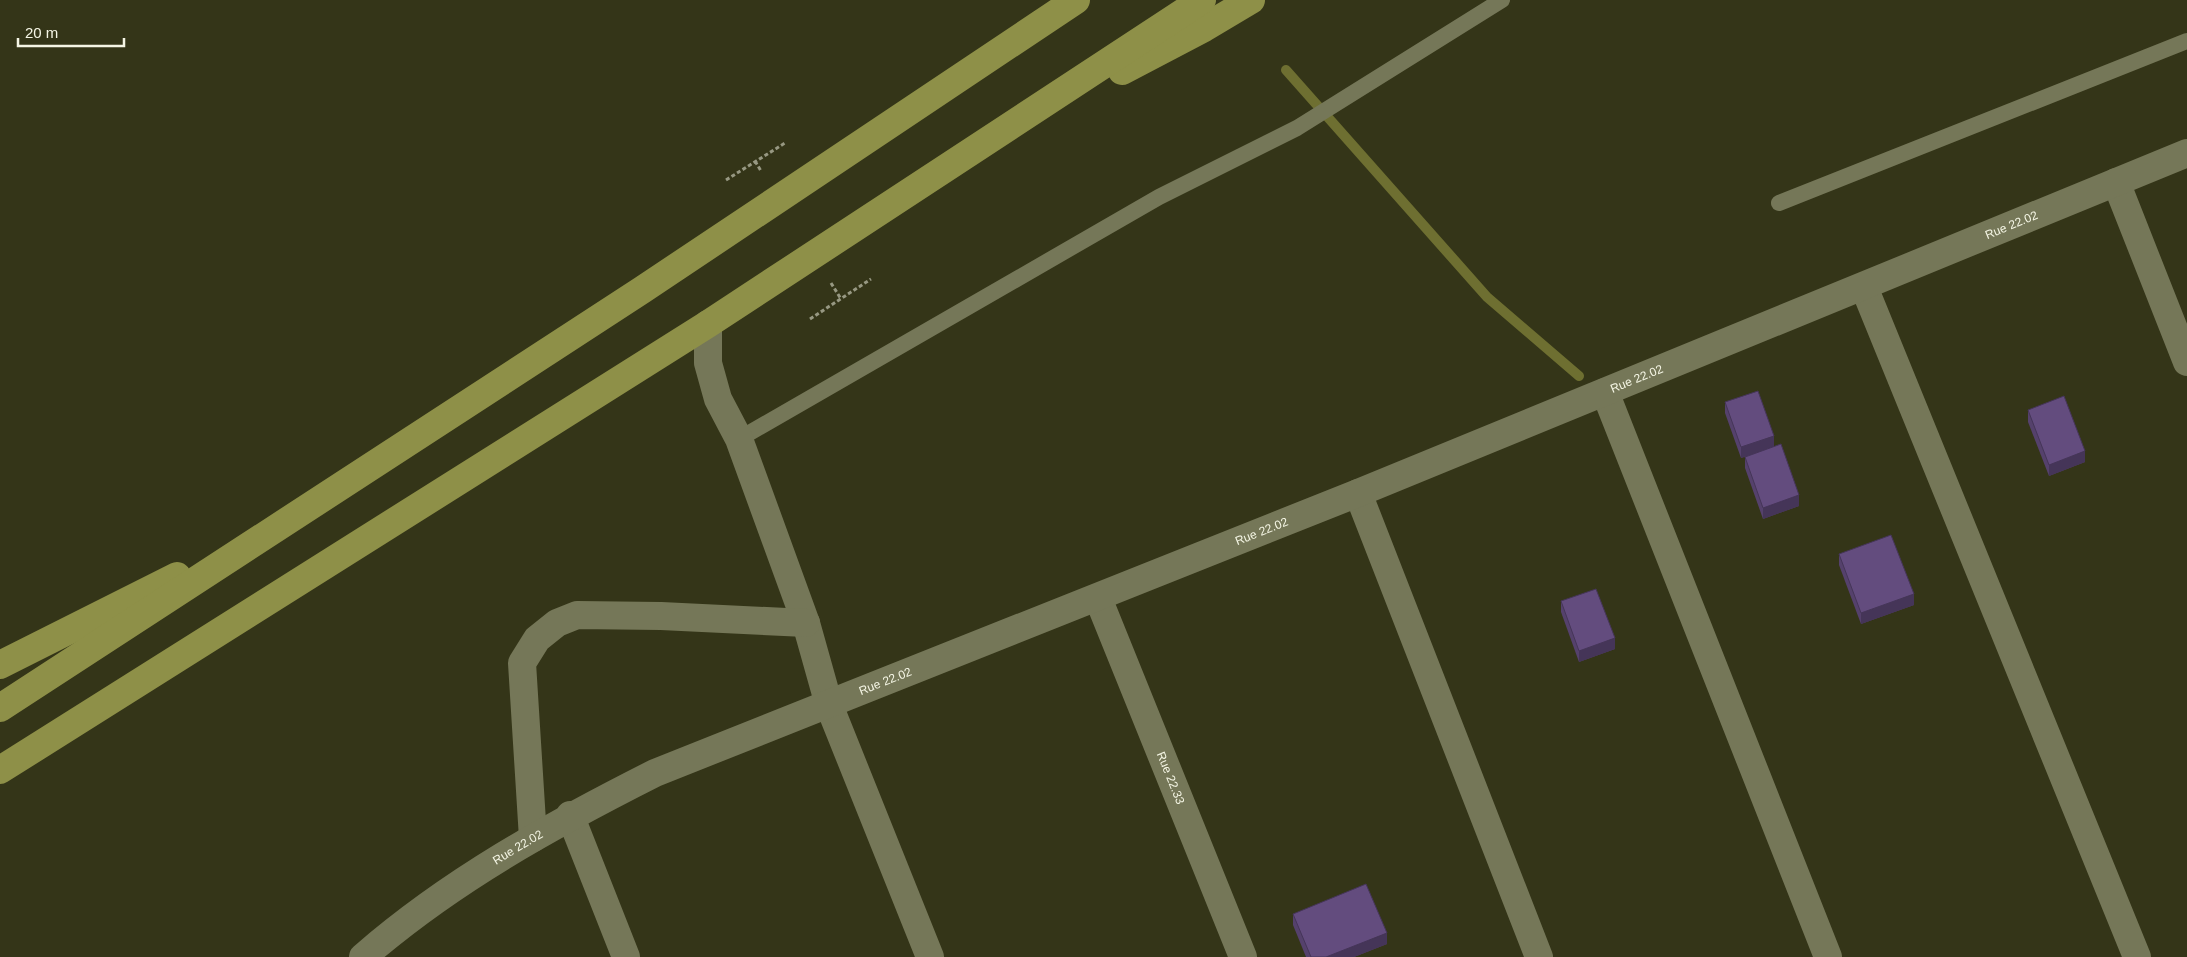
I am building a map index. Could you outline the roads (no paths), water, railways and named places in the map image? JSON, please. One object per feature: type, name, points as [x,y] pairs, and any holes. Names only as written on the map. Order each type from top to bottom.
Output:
[{"type":"main road","points":[[969,72],[1051,0]]},
{"type":"main road","points":[[0,708],[642,290],[1076,0]]},
{"type":"main road","points":[[0,770],[708,324],[1202,0]]},
{"type":"main road","points":[[988,140],[1204,28],[1251,0]]},
{"type":"main road","points":[[0,665],[297,516]]},
{"type":"street","name":"Rue 22.02","points":[[363,957],[398,926],[467,878],[570,815],[655,773],[1358,493],[2187,153]]},
{"type":"street","points":[[2116,182],[2187,362]]},
{"type":"street","points":[[1864,287],[2137,957]]},
{"type":"street","points":[[708,324],[708,363],[718,399],[739,439],[806,623],[829,705],[930,957]]},
{"type":"street","points":[[1605,392],[1828,957]]},
{"type":"street","points":[[1358,493],[1539,957]]},
{"type":"street","name":"Rue 22.33","points":[[1098,598],[1243,957]]},
{"type":"street","points":[[533,838],[522,663],[537,640],[557,623],[577,615],[661,616],[806,623]]},
{"type":"street","points":[[570,815],[626,957]]},
{"type":"lane","points":[[739,439],[1159,197],[1297,128],[1502,0]]},
{"type":"lane","points":[[1779,203],[2187,41]]},
{"type":"waterway","points":[[1286,70],[1487,297],[1579,376]]}]
